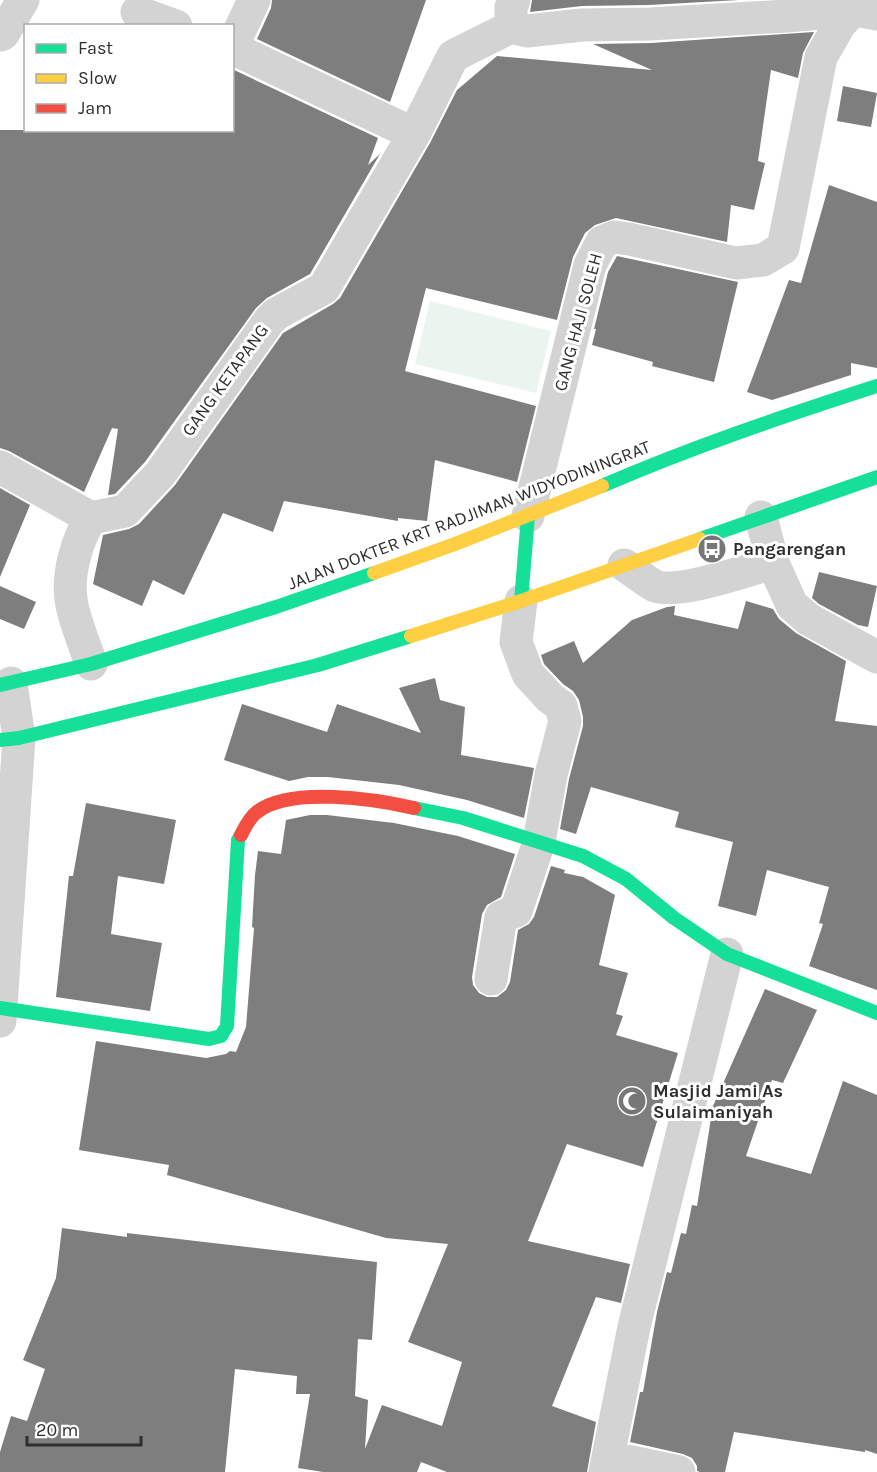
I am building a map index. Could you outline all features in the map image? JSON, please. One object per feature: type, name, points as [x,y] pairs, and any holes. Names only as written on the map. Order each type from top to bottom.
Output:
[{"type":"main road","name":"JALAN DOKTER KRT RADJIMAN WIDYODININGRAT","points":[[5,684],[92,664],[276,607],[528,516],[648,466],[758,425],[877,386]]},
{"type":"main road","points":[[10,739],[318,665],[521,601],[877,477]]},
{"type":"main road","points":[[521,601],[528,516]]},
{"type":"main road","points":[[0,1013],[209,1039],[221,1036],[227,1026],[238,840],[245,826],[257,812],[270,805],[308,796],[397,804],[463,818],[583,856],[626,879],[674,918],[727,954],[877,1013]]},
{"type":"street","points":[[0,35],[3,34],[23,0]]},
{"type":"street","points":[[234,43],[254,0]]},
{"type":"street","points":[[512,14],[527,30],[869,10]]},
{"type":"street","name":"GANG HAJI SOLEH","points":[[528,516],[590,266],[602,242],[614,237],[629,239],[736,263],[763,260],[783,248],[821,57],[840,24],[869,10]]},
{"type":"street","points":[[137,12],[170,24]]},
{"type":"street","name":"GANG KETAPANG","points":[[92,518],[125,512],[160,474],[269,321],[276,314],[324,288],[414,134],[453,56],[512,14]]},
{"type":"street","points":[[234,48],[414,134]]},
{"type":"street","points":[[0,467],[92,518],[83,530],[72,575],[72,603],[92,664]]},
{"type":"street","points":[[761,518],[773,563],[792,605],[808,620],[877,657]]},
{"type":"street","points":[[624,565],[656,586],[671,589],[773,563]]},
{"type":"street","points":[[491,979],[501,917],[516,911],[539,842],[550,775],[565,721],[561,706],[550,698],[528,674],[516,642],[521,601]]},
{"type":"street","points":[[0,1013],[10,739],[5,684]]},
{"type":"street","points":[[679,1472],[606,1465],[634,1327],[727,954]]},
{"type":"shaded area","points":[[430,301],[551,331],[536,393],[415,364]]},
{"type":"building","points":[[272,0],[426,0],[390,102],[257,39],[271,8]]},
{"type":"building","points":[[532,0],[739,0],[582,6],[530,12]]},
{"type":"building","points":[[814,32],[803,53],[798,78],[771,70],[758,161],[765,163],[754,210],[731,205],[727,242],[616,218],[595,225],[585,233],[573,257],[557,320],[426,288],[405,371],[536,406],[517,482],[435,460],[427,521],[398,518],[398,521],[284,501],[273,532],[223,513],[184,595],[153,580],[142,606],[93,584],[103,535],[129,529],[139,524],[175,485],[283,333],[340,298],[430,143],[457,90],[497,56],[652,70],[593,44],[651,43]]},
{"type":"building","points":[[234,70],[378,138],[368,165],[380,154],[310,274],[267,298],[256,308],[145,462],[115,494],[108,495],[118,429],[112,428],[84,492],[0,448],[0,130],[234,132]]},
{"type":"building","points":[[843,86],[877,93],[871,127],[837,121]]},
{"type":"building","points":[[829,185],[877,202],[877,368],[851,363],[851,375],[772,400],[747,392],[789,280],[801,283]]},
{"type":"building","points":[[617,256],[738,282],[714,382],[652,366],[653,362],[592,345],[608,272]]},
{"type":"building","points":[[0,488],[30,505],[0,577]]},
{"type":"building","points":[[819,572],[877,586],[868,627],[858,625],[812,598]]},
{"type":"building","points":[[0,586],[36,602],[24,629],[0,619]]},
{"type":"building","points":[[746,601],[773,609],[779,619],[796,633],[846,661],[835,721],[877,726],[877,990],[809,966],[823,924],[819,923],[829,887],[767,870],[756,916],[718,906],[733,842],[675,827],[679,812],[591,787],[576,834],[560,829],[569,779],[583,726],[583,717],[579,700],[573,691],[544,664],[541,655],[574,641],[583,663],[632,620],[667,607],[675,606],[674,615],[738,629]]},
{"type":"building","points":[[435,678],[440,700],[465,707],[461,755],[534,768],[524,818],[467,800],[399,785],[328,777],[308,777],[289,781],[224,760],[242,704],[327,732],[337,704],[421,733],[399,688]]},
{"type":"building","points":[[86,803],[176,820],[164,884],[118,876],[111,934],[162,943],[150,1011],[56,997],[69,876],[73,876]]},
{"type":"building","points":[[310,815],[394,823],[458,836],[515,854],[501,897],[487,905],[482,914],[472,977],[473,985],[479,993],[487,997],[497,997],[506,990],[510,982],[518,930],[529,924],[534,917],[551,866],[565,870],[564,873],[583,877],[615,895],[599,965],[628,973],[616,1014],[623,1016],[616,1035],[678,1053],[643,1167],[567,1144],[528,1241],[630,1264],[621,1303],[596,1297],[552,1406],[596,1422],[587,1472],[447,1472],[421,1462],[417,1472],[323,1472],[298,1468],[310,1394],[296,1394],[297,1376],[235,1369],[225,1472],[0,1472],[0,1452],[11,1416],[27,1421],[45,1369],[23,1360],[56,1278],[62,1228],[127,1237],[127,1233],[377,1262],[372,1340],[358,1339],[355,1396],[368,1400],[365,1449],[382,1405],[442,1426],[462,1362],[408,1342],[448,1244],[386,1238],[167,1175],[169,1165],[79,1150],[96,1041],[206,1058],[230,1051],[236,1052],[246,1027],[258,851],[281,854],[286,820]]},
{"type":"building","points":[[765,989],[817,1010],[783,1083],[772,1080],[746,1156],[811,1174],[843,1081],[877,1095],[877,1454],[865,1450],[865,1452],[734,1432],[725,1472],[700,1472],[697,1471],[692,1458],[683,1454],[630,1442],[640,1392],[643,1392],[657,1312],[667,1272],[671,1273],[681,1233],[686,1234],[692,1205],[697,1206],[713,1106]]},
{"type":"traffic: fast","points":[[602,486],[738,433],[877,386]]},
{"type":"traffic: fast","points":[[700,539],[877,477]]},
{"type":"traffic: fast","points":[[521,601],[528,516]]},
{"type":"traffic: fast","points":[[0,685],[91,664],[276,607],[374,573]]},
{"type":"traffic: fast","points":[[0,740],[19,738],[318,665],[411,636]]},
{"type":"traffic: fast","points":[[414,808],[463,818],[583,856],[626,879],[674,918],[727,954],[877,1013]]},
{"type":"traffic: fast","points":[[0,1008],[209,1039],[221,1036],[227,1026],[238,840],[241,835]]},
{"type":"traffic: slow","points":[[374,573],[602,486]]},
{"type":"traffic: slow","points":[[411,636],[521,601],[700,539]]},
{"type":"traffic: jam","points":[[241,835],[257,812],[272,804],[290,799],[356,798],[414,808]]},
{"type":"place","name":"Pangarengan","points":[[712,549]]},
{"type":"place","name":"Masjid Jami As Sulaimaniyah","points":[[632,1101]]}]
